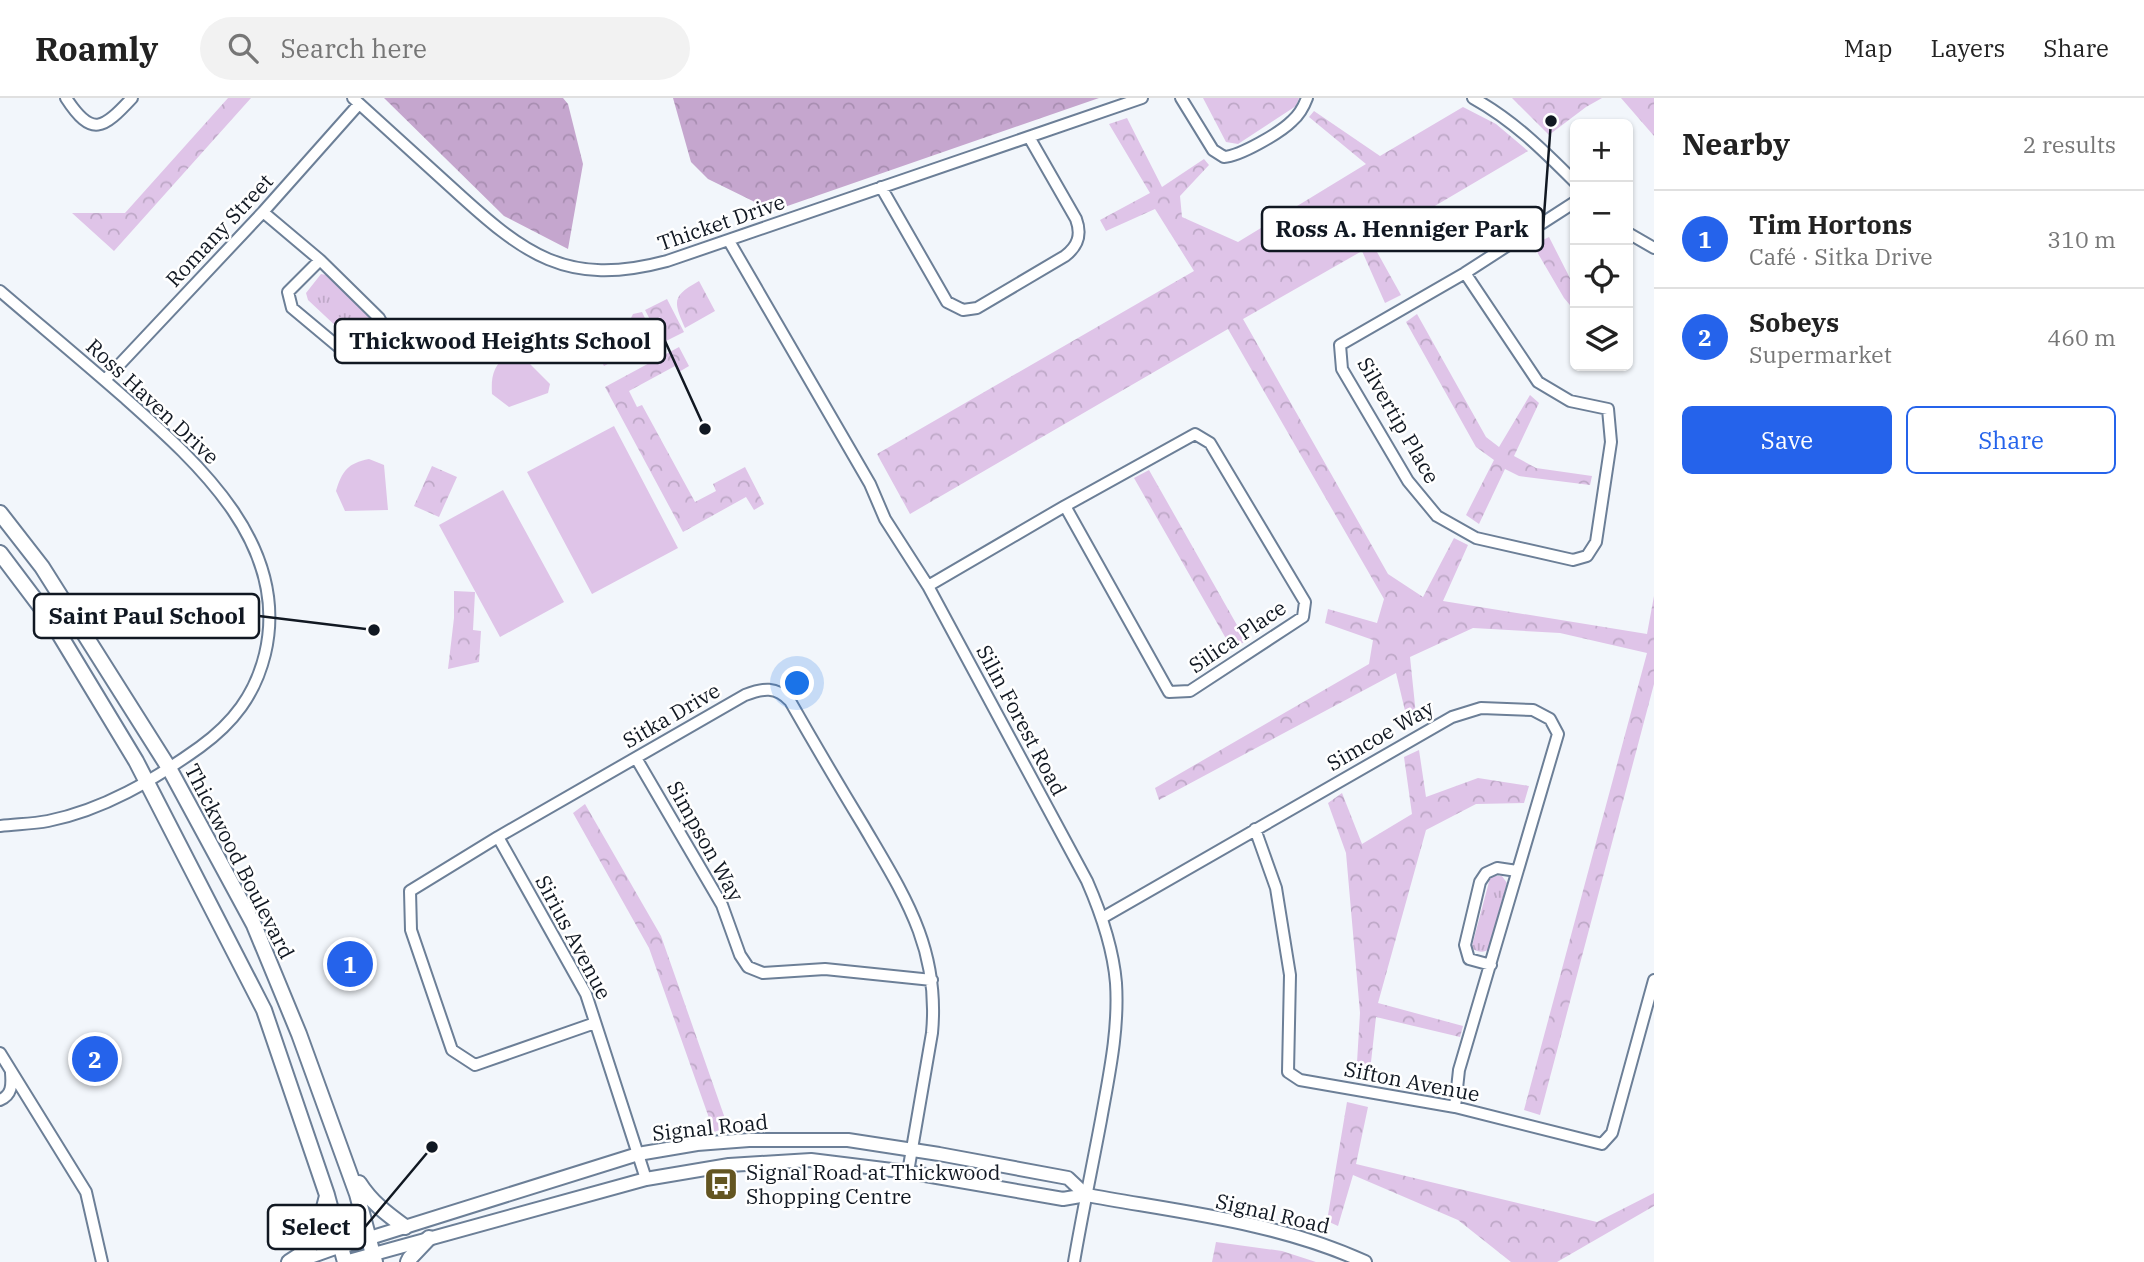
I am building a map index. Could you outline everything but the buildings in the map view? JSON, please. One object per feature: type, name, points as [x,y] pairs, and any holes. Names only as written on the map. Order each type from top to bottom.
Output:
[{"type":"main road","name":"Thickwood Boulevard","points":[[0,513],[43,567],[169,768],[254,925],[299,1034],[347,1165],[374,1258]]},
{"type":"main road","points":[[0,553],[52,622],[136,761],[264,1010],[327,1195],[344,1258]]},
{"type":"main road","points":[[347,1165],[367,1195],[405,1227]]},
{"type":"main road","points":[[289,1262],[309,1249],[316,1238],[327,1195]]},
{"type":"main road","points":[[408,1262],[429,1238]]},
{"type":"street","points":[[66,98],[86,123],[99,125],[114,118],[132,98]]},
{"type":"street","name":"Thicket Drive","points":[[356,101],[516,244],[551,261],[596,270],[667,261],[1142,98]]},
{"type":"street","points":[[1181,98],[1213,149],[1224,157],[1238,155],[1293,121],[1307,98]]},
{"type":"street","points":[[1473,98],[1530,137],[1570,177]]},
{"type":"street","name":"Romany Street","points":[[105,380],[262,212],[356,101]]},
{"type":"street","points":[[881,187],[947,302],[963,310],[977,308],[1065,256],[1079,238],[1080,230],[1076,219],[1029,137]]},
{"type":"street","name":"Silvertip Place","points":[[1465,274],[1538,382],[1570,401],[1608,409],[1611,442],[1596,542],[1587,556],[1573,560],[1476,538],[1437,516],[1408,481],[1342,369],[1340,345],[1465,274],[1570,205]]},
{"type":"street","points":[[262,212],[320,260],[379,318],[385,329],[377,347],[347,354],[292,308],[288,292],[320,260]]},
{"type":"street","points":[[1633,236],[1654,248]]},
{"type":"street","name":"Silin Forest Road","points":[[729,241],[870,484],[885,519],[928,586],[1087,881],[1102,918],[1116,981],[1116,1029],[1073,1262]]},
{"type":"street","name":"Ross Haven Drive","points":[[0,291],[178,445],[211,480],[236,516],[256,553],[267,583],[270,620],[263,663],[248,699],[237,715],[217,734],[169,768],[95,808],[47,821],[0,826]]},
{"type":"street","name":"Silica Place","points":[[928,586],[1065,506],[1195,434],[1210,443],[1298,590],[1305,602],[1303,617],[1190,691],[1169,692],[1065,506]]},
{"type":"street","name":"Sitka Drive","points":[[595,1023],[475,1065],[452,1050],[411,930],[410,891],[744,695],[764,689],[783,694],[790,701],[910,906],[923,942],[932,980],[933,1033],[908,1172]]},
{"type":"street","name":"Simcoe Way","points":[[1102,918],[1452,717],[1480,708],[1533,710],[1550,719],[1558,734],[1460,1070],[1455,1107]]},
{"type":"street","name":"Simpson Way","points":[[636,758],[722,905],[740,955],[748,967],[763,973],[825,969],[932,980]]},
{"type":"street","name":"Sifton Avenue","points":[[1255,829],[1276,888],[1290,975],[1288,1072],[1300,1080],[1455,1107],[1602,1144],[1612,1133],[1654,980]]},
{"type":"street","name":"Sirius Avenue","points":[[498,837],[586,994],[646,1179]]},
{"type":"street","points":[[1491,965],[1469,959],[1466,953],[1465,945],[1480,882],[1486,873],[1497,868],[1517,871]]},
{"type":"street","points":[[0,1054],[86,1192],[102,1262]]},
{"type":"street","points":[[0,1100],[12,1087],[11,1071]]},
{"type":"street","name":"Signal Road","points":[[344,1258],[369,1238],[638,1154],[697,1144],[800,1139],[848,1140],[1068,1178],[1086,1195]]},
{"type":"street","name":"Signal Road","points":[[344,1258],[374,1258],[429,1238],[646,1179],[729,1164],[811,1160],[908,1172],[1063,1199],[1086,1195],[1262,1227],[1297,1235],[1366,1262]]},
{"type":"street","points":[[299,1262],[344,1258]]},
{"type":"green space","points":[[228,98],[251,98],[114,251],[72,213],[125,213]]},
{"type":"green space","points":[[384,98],[563,98],[568,104],[583,164],[568,249],[504,216]]},
{"type":"green space","points":[[673,98],[1099,98],[773,211],[708,179],[691,162]]},
{"type":"green space","points":[[1203,98],[1299,98],[1296,106],[1238,144],[1226,142]]},
{"type":"green space","points":[[1512,98],[1602,98],[1586,107],[1549,135]]},
{"type":"green space","points":[[1621,98],[1654,98],[1654,136]]},
{"type":"green space","points":[[1463,107],[1496,124],[1528,151],[1372,243],[1401,295],[1385,303],[1362,251],[1243,319],[1388,574],[1423,597],[1454,538],[1468,545],[1443,601],[1647,634],[1654,596],[1654,684],[1540,1115],[1524,1110],[1647,653],[1560,633],[1473,628],[1410,657],[1416,715],[1407,719],[1396,673],[1159,800],[1155,788],[1369,664],[1373,640],[1325,623],[1328,609],[1377,623],[1384,599],[1228,329],[910,514],[877,454],[1194,271],[1155,209],[1106,231],[1100,220],[1150,193],[1109,124],[1127,118],[1162,187],[1204,159],[1209,165],[1180,196],[1182,217],[1238,242],[1366,164],[1309,117],[1314,111],[1380,156]]},
{"type":"green space","points":[[1549,237],[1570,278],[1570,305],[1564,298],[1533,245]]},
{"type":"green space","points":[[321,274],[331,276],[378,322],[380,331],[374,339],[356,345],[308,300],[306,293]]},
{"type":"green space","points":[[699,281],[715,311],[685,328],[677,300],[684,291]]},
{"type":"green space","points":[[667,299],[684,332],[662,343],[645,310]]},
{"type":"green space","points":[[642,312],[655,339],[635,349],[628,335],[628,328],[633,314]]},
{"type":"green space","points":[[1417,314],[1486,437],[1499,447],[1530,395],[1539,403],[1514,456],[1536,468],[1592,476],[1590,485],[1519,476],[1505,469],[1479,524],[1466,515],[1494,460],[1476,447],[1406,322]]},
{"type":"green space","points":[[613,331],[627,354],[604,366],[593,344]]},
{"type":"green space","points":[[679,347],[689,366],[679,372],[675,366],[629,391],[637,407],[642,405],[695,502],[716,491],[713,484],[745,467],[764,504],[754,510],[746,497],[683,532],[605,387]]},
{"type":"green space","points":[[509,355],[522,356],[550,384],[548,393],[509,407],[492,394],[494,372],[499,362]]},
{"type":"green space","points":[[614,426],[678,548],[592,594],[527,472]]},
{"type":"green space","points":[[369,459],[384,465],[388,510],[345,511],[336,491],[341,478],[351,466]]},
{"type":"green space","points":[[432,466],[457,477],[439,517],[414,506]]},
{"type":"green space","points":[[1149,470],[1246,641],[1232,649],[1134,478]]},
{"type":"green space","points":[[503,490],[564,602],[500,637],[439,525]]},
{"type":"green space","points":[[454,591],[475,592],[473,630],[481,631],[479,662],[448,669],[454,618]]},
{"type":"green space","points":[[1419,750],[1426,797],[1478,778],[1529,786],[1524,803],[1476,804],[1426,830],[1378,1003],[1463,1026],[1460,1037],[1376,1017],[1369,1080],[1356,1079],[1360,1013],[1346,853],[1328,803],[1342,793],[1362,844],[1412,814],[1404,757]]},
{"type":"green space","points":[[585,804],[661,936],[728,1127],[714,1132],[649,948],[573,813]]},
{"type":"green space","points":[[1502,876],[1507,883],[1488,950],[1480,952],[1472,946],[1490,878]]},
{"type":"green space","points":[[1347,1102],[1368,1107],[1356,1164],[1597,1222],[1654,1193],[1654,1206],[1557,1262],[1511,1262],[1458,1220],[1353,1175],[1338,1226],[1327,1221]]},
{"type":"green space","points":[[1216,1242],[1282,1251],[1316,1262],[1212,1262]]},
{"type":"place","name":"Ross A. Henniger Park","points":[[1551,121]]},
{"type":"place","name":"Thickwood Heights School","points":[[705,429]]},
{"type":"place","name":"Saint Paul School","points":[[374,630]]},
{"type":"place","name":"Tim Hortons","points":[[350,964]]},
{"type":"place","name":"Sobeys","points":[[95,1059]]},
{"type":"place","name":"Select","points":[[432,1147]]},
{"type":"place","name":"Signal Road at Thickwood Shopping Centre","points":[[721,1184]]}]
